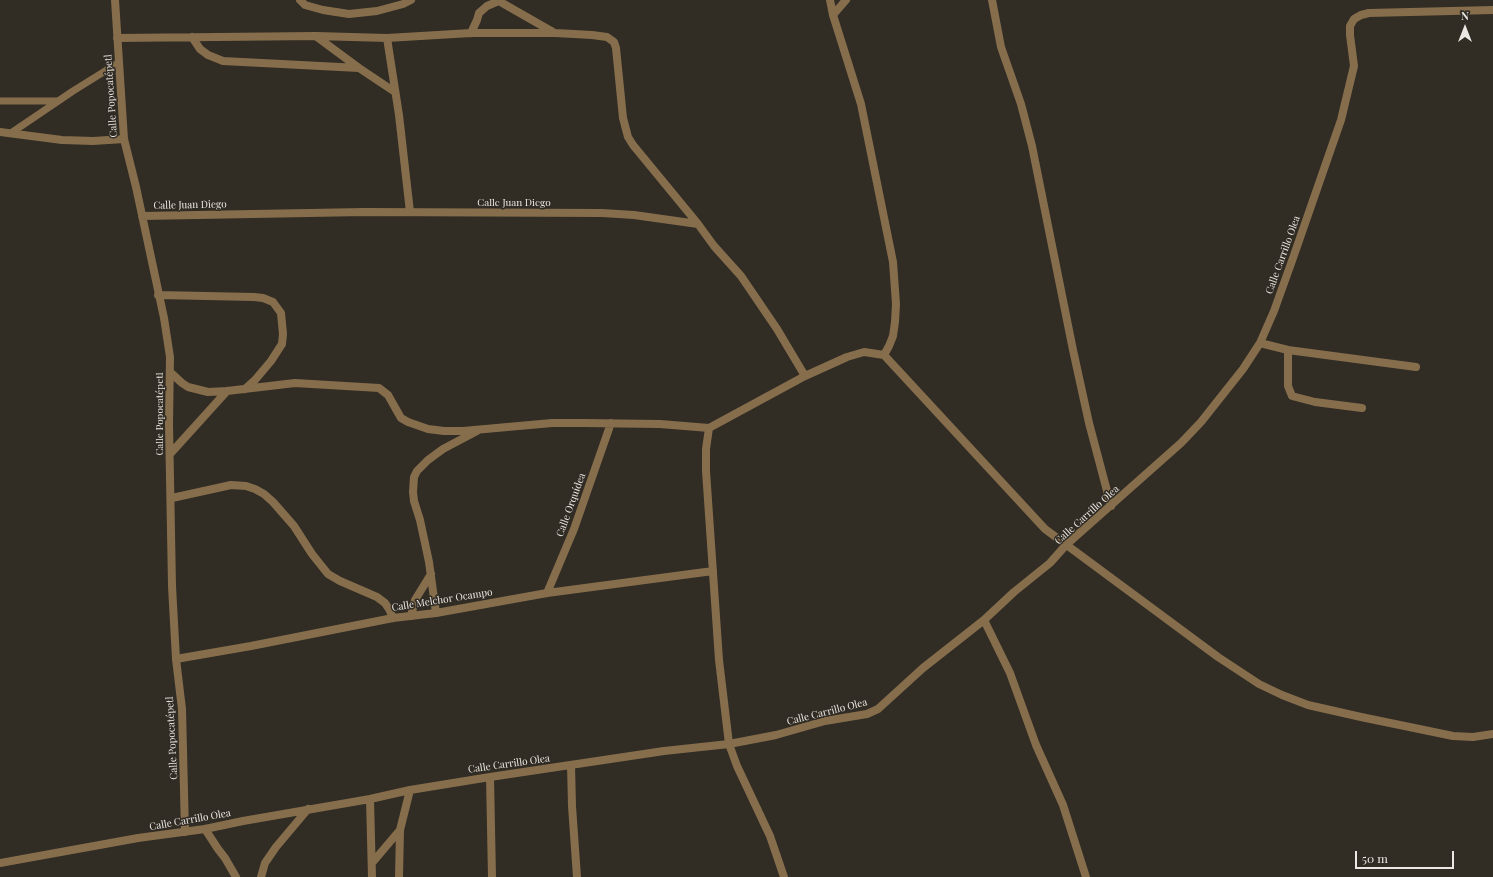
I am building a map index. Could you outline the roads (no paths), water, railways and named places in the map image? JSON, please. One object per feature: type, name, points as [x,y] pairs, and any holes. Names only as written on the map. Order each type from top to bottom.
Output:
[{"type":"street","name":"Calle Popocatépetl","points":[[115,0],[124,139],[168,341],[170,372],[169,424],[172,498],[172,586],[176,659],[182,709],[185,832]]},
{"type":"street","points":[[300,0],[305,5],[323,10],[349,14],[377,11],[403,4],[411,0]]},
{"type":"street","points":[[471,33],[478,20],[479,13],[487,6],[498,0],[555,34]]},
{"type":"street","points":[[830,0],[833,15],[861,104],[893,262],[896,304],[895,322],[890,346],[884,355]]},
{"type":"street","points":[[833,15],[846,0]]},
{"type":"street","points":[[992,0],[1000,47],[1021,104],[1032,146],[1074,358],[1089,423],[1111,506]]},
{"type":"street","name":"Calle Carrillo Olea","points":[[0,863],[138,838],[205,829],[308,809],[370,799],[410,790],[664,751],[729,744],[776,735],[825,721],[867,714],[878,709],[923,668],[984,620],[1014,592],[1054,560],[1066,545],[1181,443],[1201,422],[1243,369],[1260,343],[1274,311],[1341,120],[1354,66],[1350,26],[1354,19],[1369,13],[1493,10]]},
{"type":"street","points":[[117,38],[192,36],[316,36],[387,38],[471,33],[592,35],[607,37],[614,42],[618,58],[623,118],[628,137],[714,246],[741,276],[777,329],[805,376]]},
{"type":"street","points":[[192,36],[200,48],[208,55],[223,61],[359,68]]},
{"type":"street","points":[[316,36],[359,68],[395,92]]},
{"type":"street","points":[[387,38],[410,212]]},
{"type":"street","points":[[0,132],[62,140],[93,141],[124,139]]},
{"type":"street","name":"Calle Juan Diego","points":[[142,216],[364,212],[626,214],[698,224]]},
{"type":"street","points":[[158,295],[259,297],[268,299],[277,306],[283,324],[282,344],[271,361],[255,380],[245,389]]},
{"type":"street","points":[[1260,343],[1288,350],[1416,367]]},
{"type":"street","points":[[1288,350],[1288,386],[1292,396],[1315,402],[1362,408]]},
{"type":"street","points":[[170,372],[188,387],[208,392],[227,392],[295,383],[329,386],[372,386],[379,388],[388,395],[401,418],[416,426],[444,431],[552,423],[611,423],[709,428],[805,376],[855,354],[864,352],[884,355],[1031,515],[1057,539],[1218,657],[1259,684],[1282,695],[1316,706],[1453,736],[1473,737],[1493,734]]},
{"type":"street","points":[[170,454],[227,392]]},
{"type":"street","name":"Calle Orquídea","points":[[547,593],[574,529],[611,423]]},
{"type":"street","points":[[709,428],[706,448],[706,471],[719,660],[729,744],[737,766],[770,836],[784,877]]},
{"type":"street","points":[[436,613],[431,574],[420,520],[414,500],[414,477],[417,471],[428,460],[444,449],[480,429]]},
{"type":"street","points":[[172,498],[231,485],[246,486],[255,489],[264,494],[294,526],[317,561],[328,574],[381,600],[389,609],[393,618]]},
{"type":"street","name":"Calle Melchor Ocampo","points":[[176,659],[393,618],[436,613],[547,593],[713,572]]},
{"type":"street","points":[[411,616],[415,600],[431,574]]},
{"type":"street","points":[[984,620],[1010,673],[1036,745],[1063,805],[1086,877]]},
{"type":"street","points":[[571,765],[576,877]]},
{"type":"street","points":[[490,777],[492,877]]},
{"type":"street","points":[[399,877],[400,830],[410,790]]},
{"type":"street","points":[[370,799],[372,863],[374,876]]},
{"type":"street","points":[[261,877],[265,863],[276,847],[308,809]]},
{"type":"street","points":[[205,829],[236,877]]},
{"type":"street","points":[[372,863],[400,830]]},
{"type":"lane","points":[[11,133],[118,63]]},
{"type":"lane","points":[[0,101],[58,101]]}]
